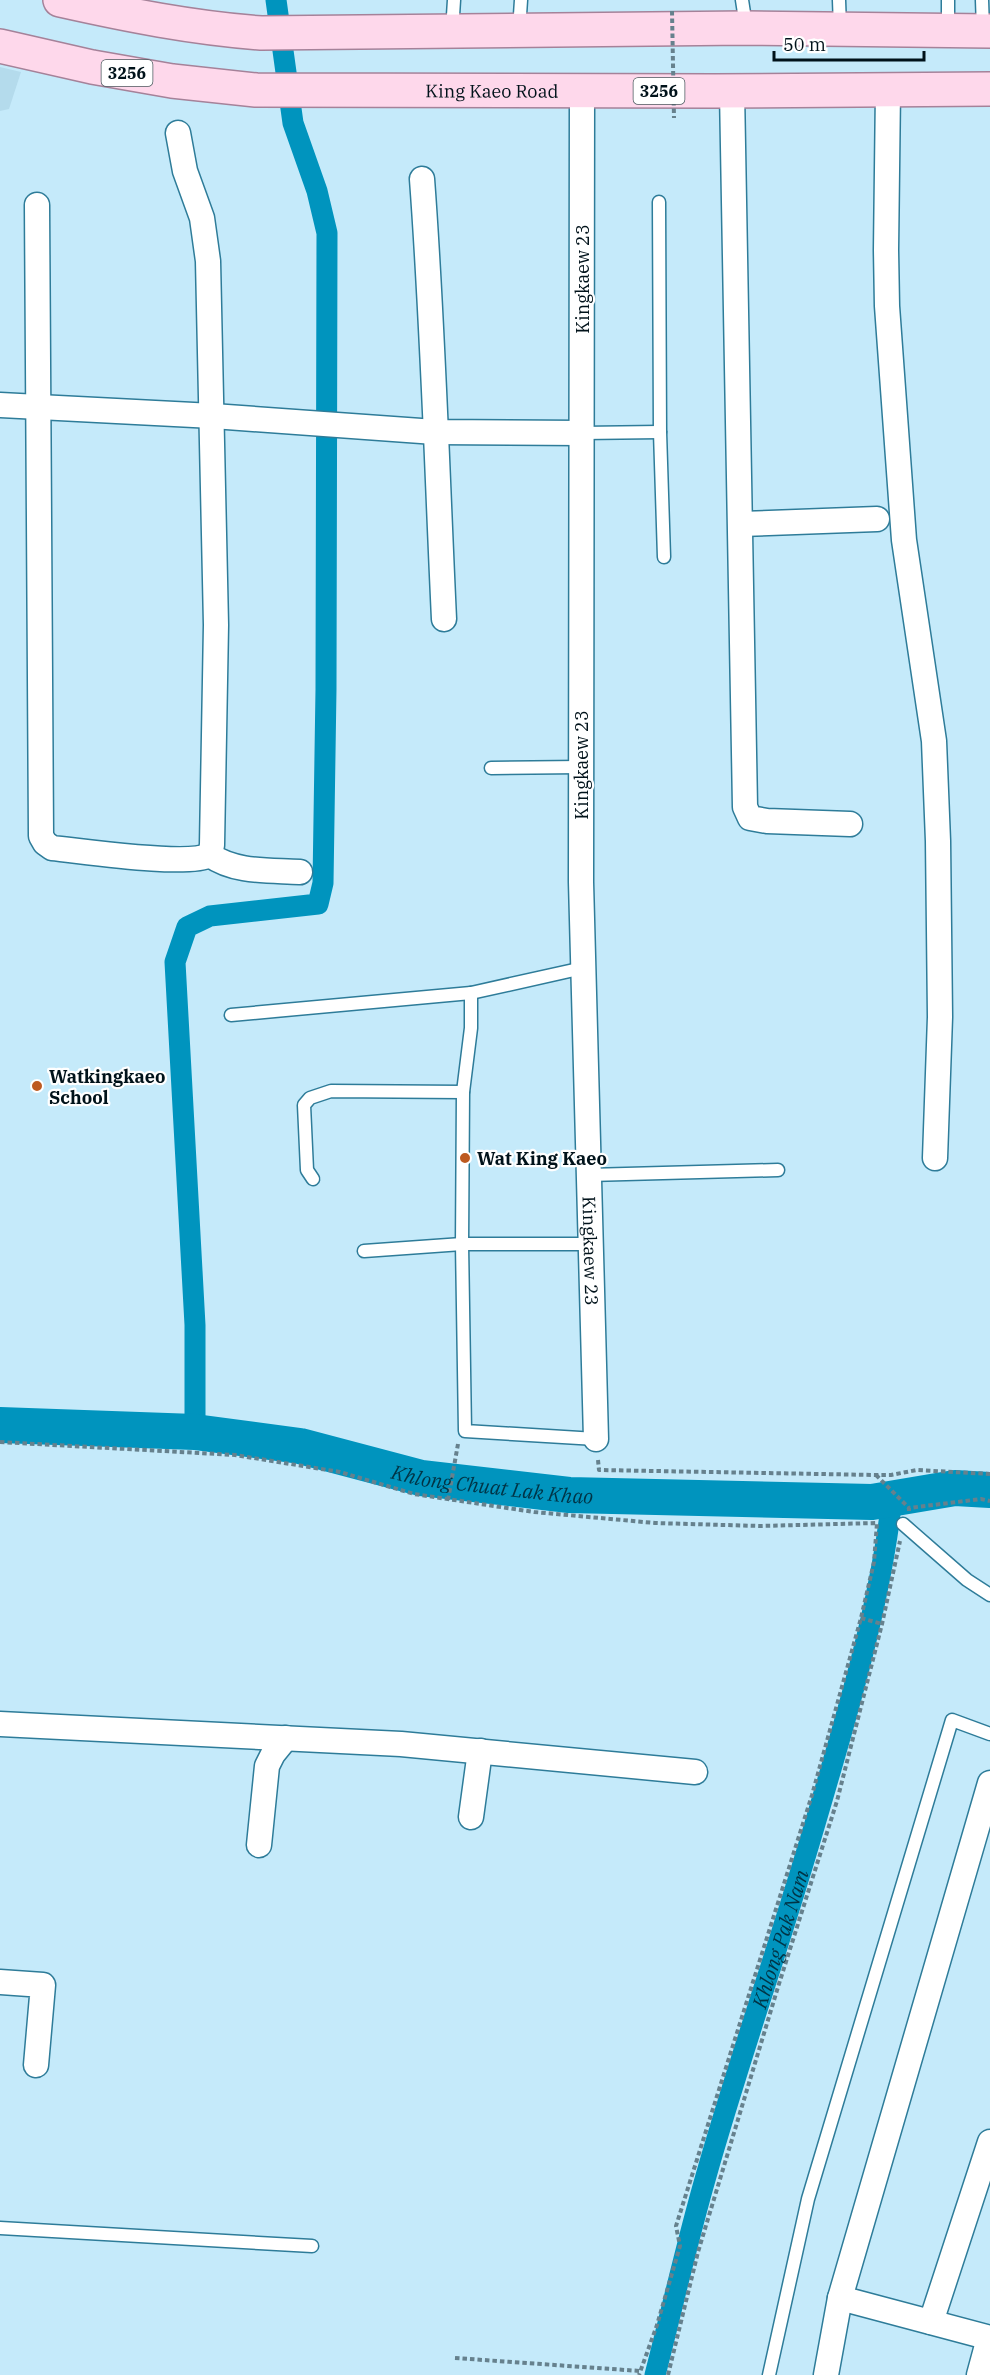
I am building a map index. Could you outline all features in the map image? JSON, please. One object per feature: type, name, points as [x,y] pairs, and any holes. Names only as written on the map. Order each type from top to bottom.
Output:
[{"type":"main road","points":[[60,0],[154,15],[208,29],[261,33],[329,34],[453,16],[948,15],[985,21]]},
{"type":"main road","name":"King Kaeo Road","points":[[0,46],[92,67],[172,81],[256,90],[990,89]]},
{"type":"street","name":"Kingkaew 23","points":[[582,90],[583,968],[596,1439]]},
{"type":"street","points":[[888,90],[886,250],[889,330],[904,540],[934,741],[940,1017],[935,1158]]},
{"type":"street","points":[[732,91],[746,814],[750,818],[767,821],[850,824]]},
{"type":"street","points":[[177,133],[185,171],[202,218],[208,261],[216,625],[210,855]]},
{"type":"street","points":[[422,179],[430,292],[444,618]]},
{"type":"street","points":[[37,205],[41,836],[52,848],[175,860],[204,858],[210,855]]},
{"type":"street","points":[[0,405],[213,416],[435,432],[582,434]]},
{"type":"street","points":[[741,524],[877,519]]},
{"type":"street","points":[[210,855],[221,863],[234,867],[300,872]]},
{"type":"street","points":[[0,1724],[401,1744],[694,1772]]},
{"type":"street","points":[[260,1845],[267,1766],[286,1738]]},
{"type":"street","points":[[471,1817],[480,1751]]},
{"type":"street","points":[[826,2375],[840,2298],[990,1783]]},
{"type":"street","points":[[0,1982],[43,1985],[36,2065]]},
{"type":"street","points":[[931,2322],[990,2142]]},
{"type":"street","points":[[840,2298],[990,2338],[979,2375]]},
{"type":"lane","points":[[659,202],[660,432],[664,557]]},
{"type":"lane","points":[[582,434],[660,432]]},
{"type":"lane","points":[[491,768],[581,767]]},
{"type":"lane","points":[[231,1015],[471,993],[583,968]]},
{"type":"lane","points":[[471,993],[471,1029],[463,1092],[462,1244],[465,1431],[596,1439]]},
{"type":"lane","points":[[313,1179],[307,1170],[304,1105],[310,1098],[331,1091],[463,1092]]},
{"type":"lane","points":[[589,1175],[778,1170]]},
{"type":"lane","points":[[364,1251],[462,1244],[591,1244]]},
{"type":"lane","points":[[903,1524],[967,1581],[990,1595]]},
{"type":"lane","points":[[769,2375],[808,2199],[952,1720],[990,1734]]},
{"type":"lane","points":[[0,2228],[312,2246]]},
{"type":"path","points":[[672,11],[674,118]]},
{"type":"path","points":[[596,1439],[599,1470],[876,1475],[891,1475],[917,1470],[990,1474]]},
{"type":"path","points":[[0,1442],[235,1455],[340,1472],[414,1494],[534,1512],[655,1523],[760,1526],[877,1523],[874,1562],[861,1618],[812,1795],[676,2226],[680,2246],[640,2373],[455,2358]]},
{"type":"path","points":[[448,1500],[456,1458]]},
{"type":"path","points":[[876,1475],[909,1509]]},
{"type":"path","points":[[909,1509],[981,1499],[990,1501]]},
{"type":"path","points":[[668,2375],[698,2252],[837,1802],[882,1624],[903,1524],[909,1509]]},
{"type":"path","points":[[861,1618],[882,1624]]},
{"type":"shaded area","points":[[0,67],[21,72],[9,109],[0,111]]},
{"type":"waterway","points":[[195,1432],[195,1325],[175,962],[187,927],[210,916],[318,904],[323,883],[326,689],[327,233],[317,191],[293,123],[276,0]]},
{"type":"waterway","name":"Khlong Chuat Lak Khao","points":[[0,1425],[195,1432],[300,1446],[421,1478],[569,1495],[872,1502],[955,1488],[990,1490]]},
{"type":"waterway","name":"Khlong Pak Nam","points":[[655,2375],[706,2176],[801,1871],[849,1705],[879,1581],[892,1498]]},
{"type":"place","name":"Watkingkaeo School","points":[[37,1086]]},
{"type":"place","name":"Wat King Kaeo","points":[[465,1158]]}]
